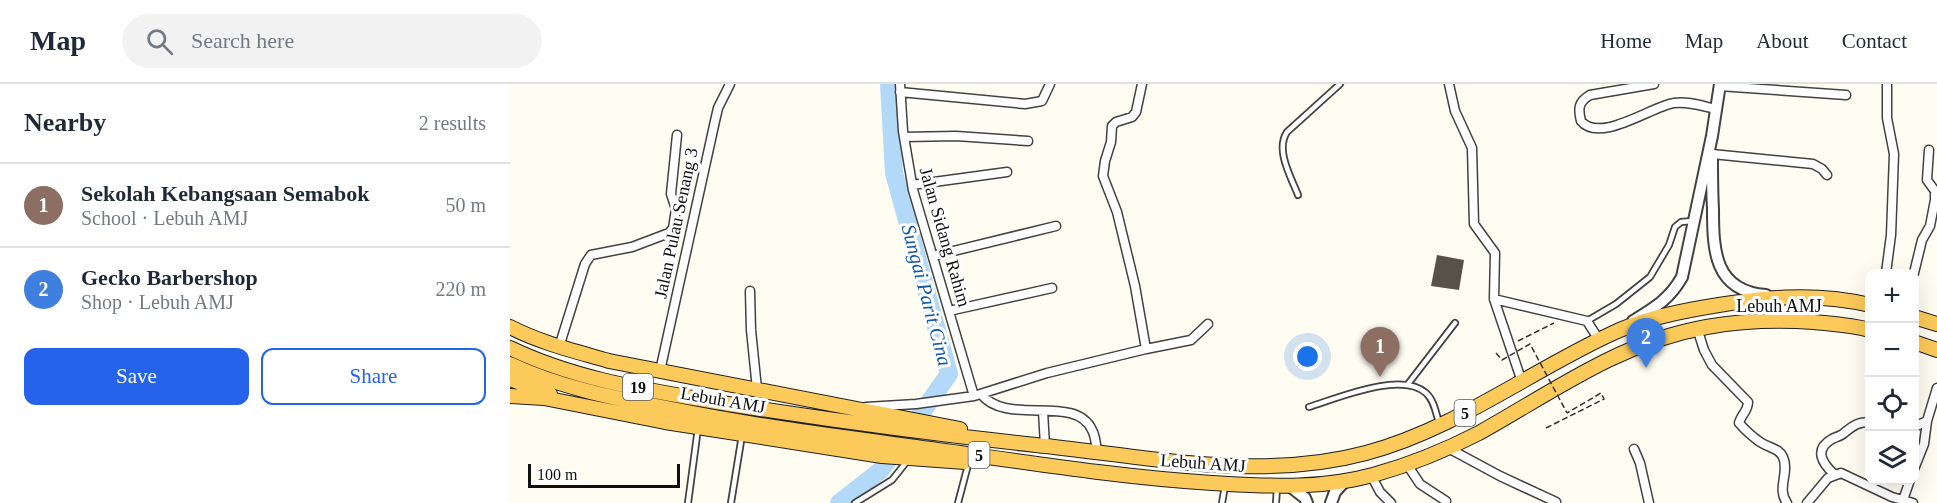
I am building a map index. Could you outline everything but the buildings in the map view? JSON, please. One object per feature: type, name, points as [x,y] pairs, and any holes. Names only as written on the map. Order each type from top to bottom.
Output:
[{"type":"highway","name":"Lebuh AMJ","points":[[510,348],[560,369],[605,381],[770,410],[904,424],[1097,453],[1250,466],[1313,464],[1366,453],[1440,425],[1617,331],[1673,313],[1749,299],[1786,296],[1822,298],[1865,304]]},
{"type":"highway","points":[[1919,319],[1937,324]]},
{"type":"highway","name":"Lebuh AMJ","points":[[510,364],[557,383],[601,396],[905,453],[1048,465],[1167,480],[1284,487],[1344,482],[1371,475],[1448,447],[1475,435],[1606,360],[1640,345],[1697,328],[1752,320],[1832,324],[1865,329]]},
{"type":"highway","points":[[510,328],[559,347],[609,361],[853,407],[904,424]]},
{"type":"highway","points":[[1919,344],[1937,350]]},
{"type":"highway","points":[[510,379],[598,408]]},
{"type":"highway","points":[[510,396],[544,398],[742,435],[885,449]]},
{"type":"highway","points":[[905,453],[969,462],[1048,465]]},
{"type":"street","name":"Jalan Pulau Senang 3","points":[[660,371],[718,108],[730,84]]},
{"type":"street","points":[[900,88],[1025,104],[1042,101],[1050,84]]},
{"type":"street","points":[[1142,84],[1136,112],[1132,117],[1121,119],[1112,126],[1111,142],[1103,176],[1117,212],[1136,286],[1146,349]]},
{"type":"street","points":[[1449,84],[1455,111],[1472,148],[1474,224],[1495,253],[1494,299],[1522,382]]},
{"type":"street","points":[[1654,84],[1590,95],[1582,99],[1581,121],[1591,128],[1614,126],[1672,103],[1684,102],[1716,109]]},
{"type":"street","points":[[1887,84],[1887,118],[1894,154],[1891,235],[1887,269]]},
{"type":"street","points":[[1617,331],[1658,306],[1673,292],[1682,277],[1712,136],[1720,85],[1846,95]]},
{"type":"street","name":"Jalan Sidang Rahim","points":[[900,88],[904,137],[912,185],[949,311],[978,395]]},
{"type":"street","points":[[559,347],[585,264],[591,255],[632,247],[669,233],[673,228],[676,209],[671,194],[677,135]]},
{"type":"street","points":[[904,137],[956,136],[1028,141]]},
{"type":"street","points":[[1712,136],[1713,245],[1719,264],[1728,279],[1742,290],[1758,294],[1786,296]]},
{"type":"street","points":[[1915,269],[1922,240],[1932,219],[1935,200],[1935,191],[1927,180],[1929,150]]},
{"type":"street","points":[[1712,154],[1813,164],[1827,175]]},
{"type":"street","points":[[912,185],[1007,172]]},
{"type":"street","points":[[933,256],[1056,226]]},
{"type":"street","points":[[949,311],[1052,288]]},
{"type":"street","points":[[750,291],[757,389]]},
{"type":"street","points":[[1494,299],[1587,321],[1599,340]]},
{"type":"street","points":[[853,407],[916,404],[978,395],[1047,372],[1191,340],[1208,324]]},
{"type":"street","points":[[1697,328],[1712,365],[1748,402],[1739,423],[1761,443],[1779,451],[1783,456],[1785,469],[1782,493],[1787,503]]},
{"type":"street","points":[[1919,456],[1927,436],[1927,421],[1937,388]]},
{"type":"street","points":[[978,395],[1003,408],[1075,415],[1086,421],[1092,429],[1097,453]]},
{"type":"street","points":[[1043,411],[1045,446]]},
{"type":"street","points":[[1919,425],[1927,421]]},
{"type":"street","points":[[1865,423],[1852,426],[1841,436],[1828,442],[1821,459],[1823,464],[1834,474],[1846,475],[1892,497],[1913,503]]},
{"type":"street","points":[[1448,447],[1500,476],[1556,502]]},
{"type":"street","points":[[1634,449],[1649,503]]},
{"type":"street","points":[[1406,463],[1420,484],[1446,501]]},
{"type":"street","points":[[1807,503],[1834,474]]},
{"type":"street","points":[[1371,475],[1380,492],[1391,503]]},
{"type":"street","points":[[1331,503],[1335,492],[1344,482]]},
{"type":"street","points":[[1903,500],[1908,485]]},
{"type":"street","points":[[1284,487],[1305,498],[1307,503]]},
{"type":"lane","points":[[1298,195],[1282,150],[1282,139],[1340,84]]},
{"type":"lane","points":[[1587,321],[1616,304],[1650,277],[1669,245],[1675,226],[1681,222],[1694,221]]},
{"type":"lane","points":[[1408,384],[1455,323]]},
{"type":"lane","points":[[1309,406],[1387,384],[1408,384],[1426,393],[1432,402],[1440,425]]},
{"type":"lane","points":[[688,503],[698,428]]},
{"type":"lane","points":[[731,503],[742,435]]},
{"type":"lane","points":[[855,503],[891,480],[905,453]]},
{"type":"lane","points":[[958,503],[969,462]]},
{"type":"lane","points":[[1222,503],[1225,483]]},
{"type":"lane","points":[[1276,503],[1284,487]]},
{"type":"path","points":[[1546,428],[1604,399],[1601,393],[1567,413],[1530,344],[1502,360],[1496,353],[1557,321]]},
{"type":"waterway","name":"Sungai Parit Cina","points":[[839,503],[881,470],[949,374],[894,173],[889,84]]},
{"type":"place","name":"Gecko Barbershop","points":[[1646,368]]},
{"type":"place","name":"Sekolah Kebangsaan Semabok","points":[[1380,377]]}]
